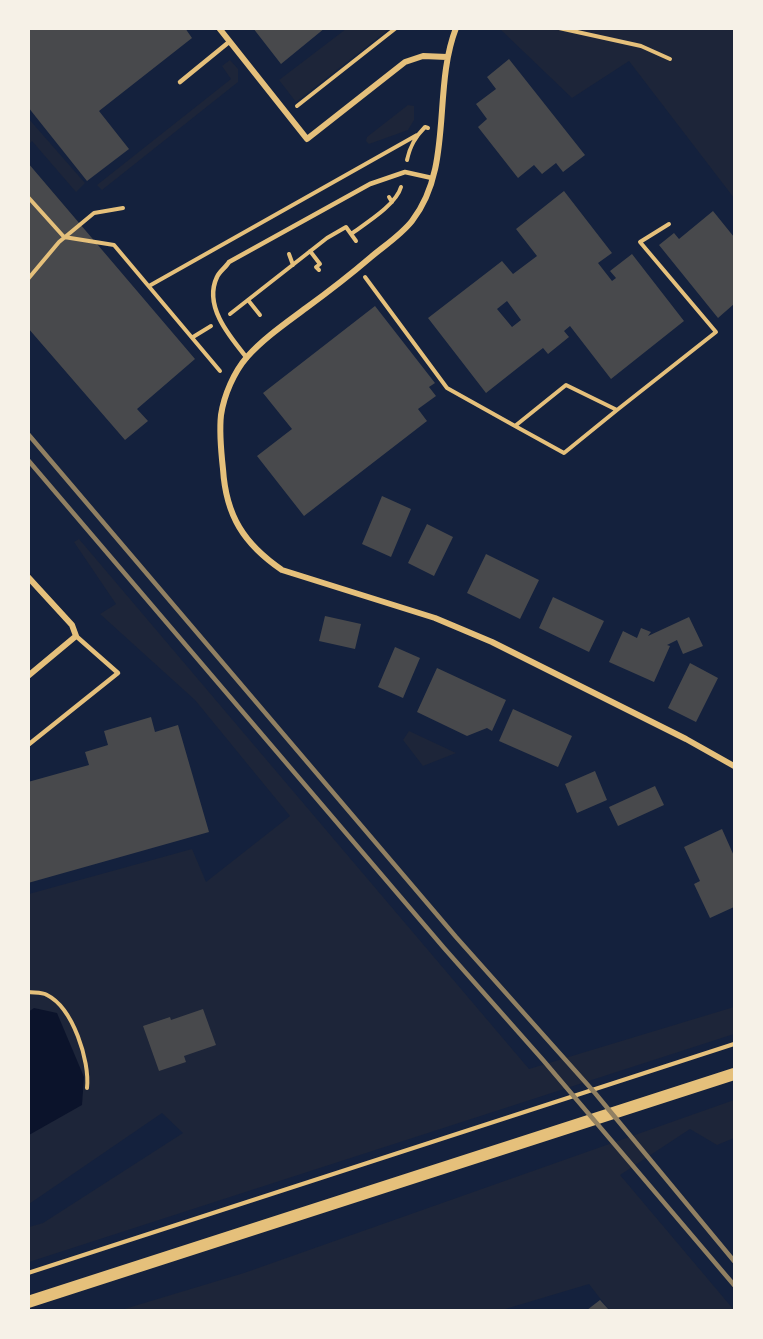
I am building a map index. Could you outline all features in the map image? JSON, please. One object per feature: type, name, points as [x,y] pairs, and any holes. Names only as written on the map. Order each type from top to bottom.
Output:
[{"type":"main road","points":[[28,1302],[735,1074]]},
{"type":"street","points":[[219,28],[307,139],[405,62],[423,56],[447,57]]},
{"type":"street","points":[[456,28],[447,57],[437,155],[432,178],[424,200],[411,222],[358,268],[279,328],[247,358],[232,378],[221,414],[220,437],[223,476],[232,514],[242,534],[261,556],[282,570],[435,618],[492,642],[735,766]]},
{"type":"street","points":[[28,577],[72,625],[76,636],[28,676]]},
{"type":"lane","points":[[180,82],[230,42]]},
{"type":"lane","points":[[247,358],[230,337],[216,310],[213,292],[217,276],[230,262],[370,184],[405,172],[432,178]]},
{"type":"lane","points":[[28,745],[118,673],[76,636]]},
{"type":"path","points":[[287,114],[396,28]]},
{"type":"path","points":[[559,28],[641,46],[670,58]]},
{"type":"path","points":[[351,234],[399,194],[410,147],[417,135],[425,127],[439,129]]},
{"type":"path","points":[[149,286],[417,135]]},
{"type":"path","points":[[28,197],[64,237],[114,245],[222,373],[232,378]]},
{"type":"path","points":[[389,197],[392,202]]},
{"type":"path","points":[[28,279],[64,237],[94,213],[123,208]]},
{"type":"path","points":[[358,268],[447,388],[564,453],[716,332],[640,242],[669,224]]},
{"type":"path","points":[[193,337],[248,300],[341,227],[346,227],[356,241]]},
{"type":"path","points":[[310,251],[320,264],[316,267],[319,270]]},
{"type":"path","points":[[289,254],[293,265]]},
{"type":"path","points":[[248,300],[260,315]]},
{"type":"path","points":[[514,426],[566,385],[617,410]]},
{"type":"path","points":[[28,992],[46,994],[62,1005],[86,1059],[87,1088]]},
{"type":"path","points":[[28,1273],[735,1044]]},
{"type":"shaded area","points":[[346,29],[389,29],[296,102],[279,80]]},
{"type":"shaded area","points":[[500,29],[734,29],[734,198],[629,61],[572,98]]},
{"type":"shaded area","points":[[230,60],[238,69],[238,82],[102,190],[97,185],[231,79],[222,66]]},
{"type":"shaded area","points":[[408,105],[414,106],[414,120],[408,130],[369,144],[366,141],[367,137]]},
{"type":"shaded area","points":[[28,118],[85,183],[76,192],[32,141],[29,144]]},
{"type":"shaded area","points":[[79,539],[529,1069],[734,1007],[734,1034],[29,1262],[29,1227],[43,1223],[183,1133],[162,1113],[29,1204],[29,894],[192,849],[206,882],[290,816],[195,700],[100,614],[116,604],[74,542]]},
{"type":"shaded area","points":[[409,731],[456,753],[423,766],[403,740]]},
{"type":"shaded area","points":[[34,1008],[57,1013],[84,1077],[82,1105],[29,1135],[28,1012]]},
{"type":"shaded area","points":[[734,1100],[734,1138],[717,1145],[690,1129],[620,1175],[734,1310],[609,1310],[589,1284],[502,1310],[121,1310],[244,1273]]},
{"type":"building","points":[[28,28],[185,28],[192,38],[99,111],[129,149],[87,181],[28,107]]},
{"type":"building","points":[[253,28],[325,28],[281,64]]},
{"type":"building","points":[[509,59],[585,155],[563,172],[556,163],[542,174],[534,165],[518,178],[478,127],[487,119],[476,104],[496,89],[487,77]]},
{"type":"building","points":[[28,163],[195,359],[137,409],[148,421],[125,440],[28,328]]},
{"type":"building","points":[[564,191],[612,253],[598,263],[612,281],[616,278],[610,271],[632,254],[684,321],[611,379],[570,326],[564,331],[569,337],[548,354],[543,348],[486,393],[428,318],[502,261],[513,274],[537,256],[516,229]],"holes":[[[507,301],[521,320],[512,327],[497,309]]]},
{"type":"building","points":[[713,211],[734,237],[734,304],[718,318],[659,245],[674,233],[679,239]]},
{"type":"building","points":[[375,306],[435,383],[429,387],[436,396],[418,409],[427,421],[304,516],[257,456],[292,429],[263,393]]},
{"type":"building","points":[[382,496],[411,509],[391,557],[362,544]]},
{"type":"building","points":[[427,524],[453,537],[434,576],[408,563]]},
{"type":"building","points":[[486,554],[539,580],[520,619],[467,593]]},
{"type":"building","points":[[553,597],[604,621],[589,652],[539,628]]},
{"type":"building","points":[[325,616],[361,624],[355,649],[319,641]]},
{"type":"building","points":[[689,617],[703,646],[683,654],[677,640],[667,645],[670,646],[654,682],[609,662],[623,631],[637,638],[641,628],[651,632],[648,636]]},
{"type":"building","points":[[395,647],[420,658],[403,698],[378,687]]},
{"type":"building","points":[[690,663],[718,678],[696,722],[668,708]]},
{"type":"building","points":[[437,668],[506,700],[492,731],[487,728],[467,736],[417,712]]},
{"type":"building","points":[[513,709],[572,736],[558,767],[499,741]]},
{"type":"building","points":[[151,717],[155,732],[178,725],[209,832],[28,883],[28,782],[89,765],[85,752],[108,745],[104,731]]},
{"type":"building","points":[[595,771],[607,800],[577,813],[565,784]]},
{"type":"building","points":[[655,786],[664,805],[618,826],[609,807]]},
{"type":"building","points":[[722,829],[734,856],[734,907],[710,918],[694,884],[700,881],[684,847]]},
{"type":"building","points":[[203,1009],[216,1045],[184,1056],[186,1062],[159,1071],[143,1026],[170,1017],[171,1020]]},
{"type":"building","points":[[600,1300],[609,1310],[587,1310]]},
{"type":"railway","points":[[28,434],[456,937],[595,1093],[734,1261]]},
{"type":"railway","points":[[28,460],[734,1285]]}]
